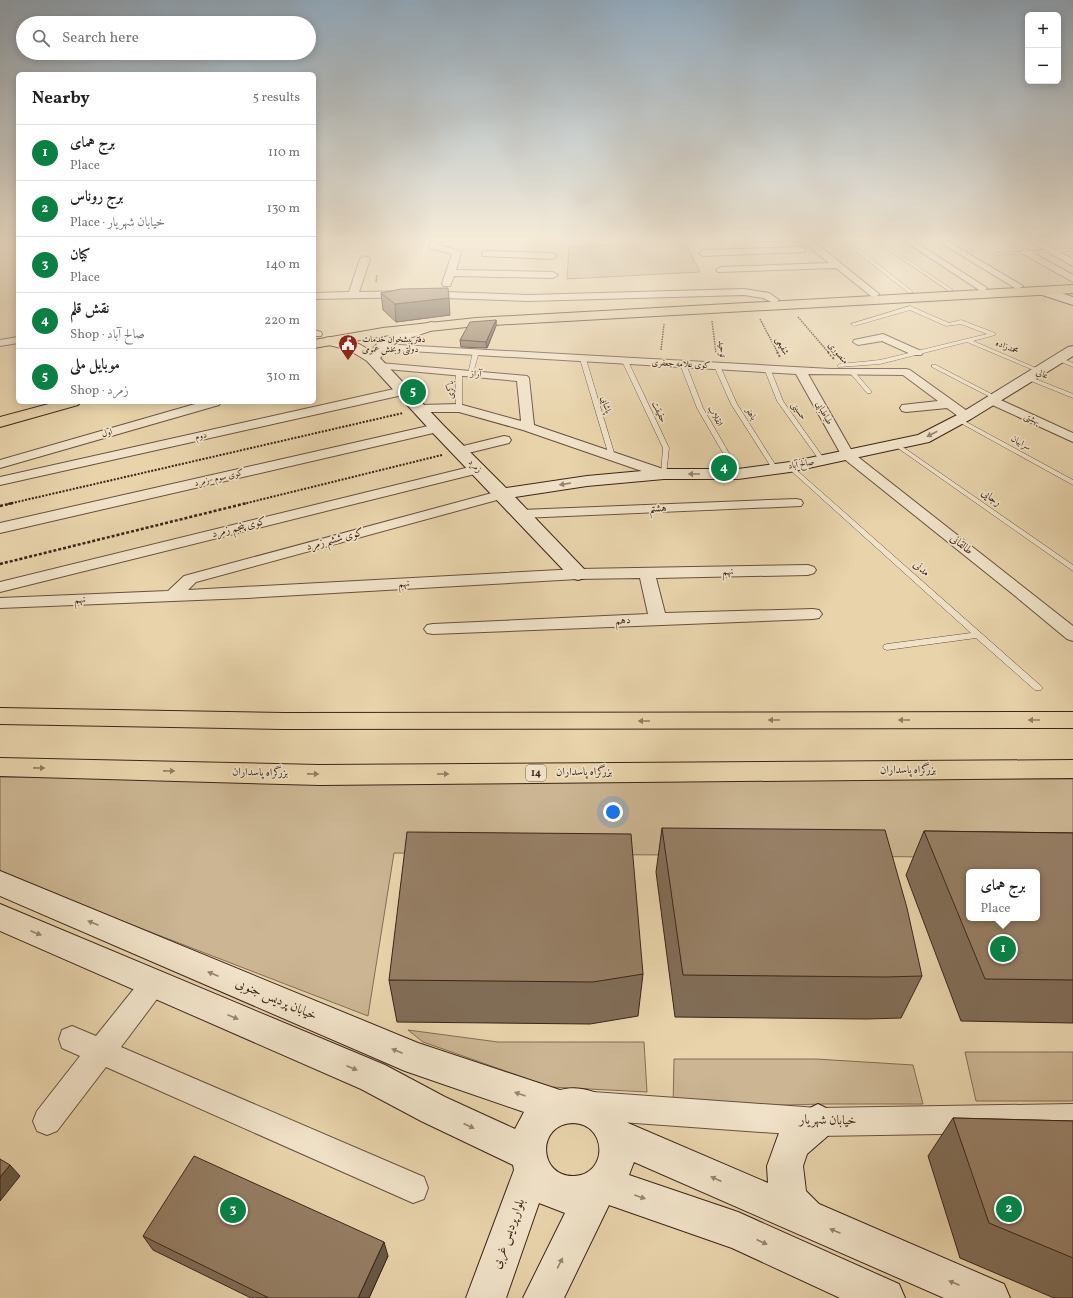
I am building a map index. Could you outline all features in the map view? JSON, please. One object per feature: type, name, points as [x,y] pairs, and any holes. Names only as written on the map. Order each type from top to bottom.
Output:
[{"type":"main road","points":[[316,336],[330,341],[432,326],[476,322],[798,299]]},
{"type":"main road","points":[[316,336],[437,318],[619,311],[665,312],[881,299]]},
{"type":"main road","points":[[0,410],[23,404]]},
{"type":"main road","points":[[0,422],[66,404]]},
{"type":"main road","points":[[0,716],[284,722],[1073,720]]},
{"type":"main road","name":"بزرگراه پاسداران","points":[[0,767],[320,774],[1073,768]]},
{"type":"street","points":[[378,357],[387,341],[398,336],[432,326]]},
{"type":"street","points":[[858,342],[883,337],[917,353]]},
{"type":"street","points":[[0,343],[16,340]]},
{"type":"street","name":"زمرد","points":[[330,341],[354,347],[378,357],[403,391],[419,409],[503,494],[578,574]]},
{"type":"street","name":"صالح آباد","points":[[503,494],[587,481],[664,474],[738,474],[782,468],[923,439],[963,418],[1034,374],[1066,362],[1073,350]]},
{"type":"street","name":"کوی علامه جعفری","points":[[378,357],[476,352],[800,370],[906,372],[950,404],[963,418]]},
{"type":"street","name":"آراز","points":[[378,357],[464,373],[523,378],[528,427]]},
{"type":"street","name":"طباطبایی","points":[[800,370],[848,455]]},
{"type":"street","name":"دوم","points":[[0,481],[403,391]]},
{"type":"street","name":"بهشتی","points":[[994,399],[1073,438]]},
{"type":"street","name":"اول","points":[[0,464],[208,404]]},
{"type":"street","points":[[906,408],[950,404]]},
{"type":"street","points":[[419,409],[459,408],[528,427],[664,474]]},
{"type":"street","name":"کوی سوم -زمرد","points":[[0,528],[437,428]]},
{"type":"street","points":[[460,451],[504,440]]},
{"type":"street","name":"طالقانی","points":[[848,455],[1020,591],[1073,635]]},
{"type":"street","name":"کوی پنجم زمرد","points":[[0,587],[478,469]]},
{"type":"street","name":"کوی ششم زمرد","points":[[173,596],[190,579],[503,494]]},
{"type":"street","name":"هشتم","points":[[521,514],[796,503]]},
{"type":"street","name":"نهم","points":[[0,603],[173,596],[578,574],[808,570]]},
{"type":"street","points":[[647,573],[658,619]]},
{"type":"street","name":"دهم","points":[[433,629],[813,614]]},
{"type":"street","name":"خیابان پردیس جنوبی","points":[[0,883],[417,1059],[570,1106]]},
{"type":"street","points":[[0,917],[373,1077],[531,1161]]},
{"type":"street","points":[[47,1120],[174,957]]},
{"type":"street","points":[[72,1039],[413,1188]]},
{"type":"street","points":[[542,1298],[600,1187],[611,1175],[616,1162],[617,1148],[615,1135],[607,1122],[597,1111],[570,1106],[544,1114],[536,1125],[530,1138],[531,1161],[542,1182],[554,1191],[568,1195],[584,1195],[600,1187],[738,1231],[885,1298]]},
{"type":"street","name":"خیابان شهریار","points":[[570,1106],[818,1122],[1073,1118]]},
{"type":"street","points":[[807,1220],[788,1198],[784,1166],[793,1143],[818,1122]]},
{"type":"street","points":[[615,1135],[807,1220],[990,1298]]},
{"type":"street","name":"بلوار پردیس غربی","points":[[486,1298],[531,1161]]},
{"type":"lane","points":[[840,366],[880,362],[993,334],[961,322],[948,325],[910,308],[854,324]]},
{"type":"lane","name":"محمدزاده","points":[[968,340],[1034,374]]},
{"type":"lane","name":"باکری","points":[[459,408],[464,373],[476,352]]},
{"type":"lane","name":"پاشایی","points":[[583,359],[612,456]]},
{"type":"lane","name":"حقیقت","points":[[624,361],[666,448],[664,474]]},
{"type":"lane","name":"انقلاب","points":[[683,364],[700,408],[738,474]]},
{"type":"lane","name":"باهنر","points":[[718,366],[734,404],[782,468]]},
{"type":"lane","points":[[934,366],[994,399]]},
{"type":"lane","name":"حسینی","points":[[767,368],[780,401],[822,460]]},
{"type":"lane","points":[[852,372],[868,392]]},
{"type":"lane","name":"عالی","points":[[1034,374],[1073,396]]},
{"type":"lane","name":"سرابیان","points":[[963,418],[1073,483]]},
{"type":"lane","name":"رجایی","points":[[897,445],[1073,568]]},
{"type":"lane","name":"مدنی","points":[[782,468],[1038,688]]},
{"type":"lane","points":[[887,647],[978,635]]},
{"type":"path","name":"منصوری","points":[[788,305],[840,366]]},
{"type":"path","name":"شفیعی","points":[[754,307],[787,369]]},
{"type":"path","name":"توحید","points":[[710,309],[718,366]]},
{"type":"path","points":[[659,363],[665,312]]},
{"type":"path","points":[[0,506],[419,409]]},
{"type":"path","points":[[0,564],[460,451]]},
{"type":"shaded area","points":[[0,777],[1073,779],[1073,858],[394,853],[368,1016],[0,874]]},
{"type":"shaded area","points":[[408,1030],[498,1042],[644,1042],[647,1092],[551,1087],[423,1042]]},
{"type":"shaded area","points":[[965,1052],[1073,1052],[1073,1101],[976,1101]]},
{"type":"shaded area","points":[[674,1059],[816,1059],[913,1065],[923,1104],[824,1104],[673,1108]]},
{"type":"building","points":[[388,299],[444,299],[395,304]]},
{"type":"building","points":[[496,320],[486,342],[460,340],[470,322]]},
{"type":"building","points":[[662,828],[885,830],[907,908],[922,976],[683,975]]},
{"type":"building","points":[[924,831],[1073,833],[1073,980],[985,979]]},
{"type":"building","points":[[407,832],[631,834],[643,974],[593,982],[389,980]]},
{"type":"building","points":[[953,1118],[1073,1121],[1073,1258],[989,1223]]},
{"type":"building","points":[[194,1156],[384,1242],[358,1298],[269,1298],[143,1236]]},
{"type":"building","points":[[0,1159],[10,1165],[0,1177]]},
{"type":"place","name":"دفترپیشخوان خدمات دولتی وبخش عمومی","points":[[348,361]]},
{"type":"place","name":"موبایل ملی","points":[[413,392]]},
{"type":"place","name":"نقش قلم","points":[[724,468]]},
{"type":"place","name":"برج همای","points":[[1003,949]]},
{"type":"place","name":"برج روناس","points":[[1009,1209]]},
{"type":"place","name":"کیان","points":[[233,1210]]}]
